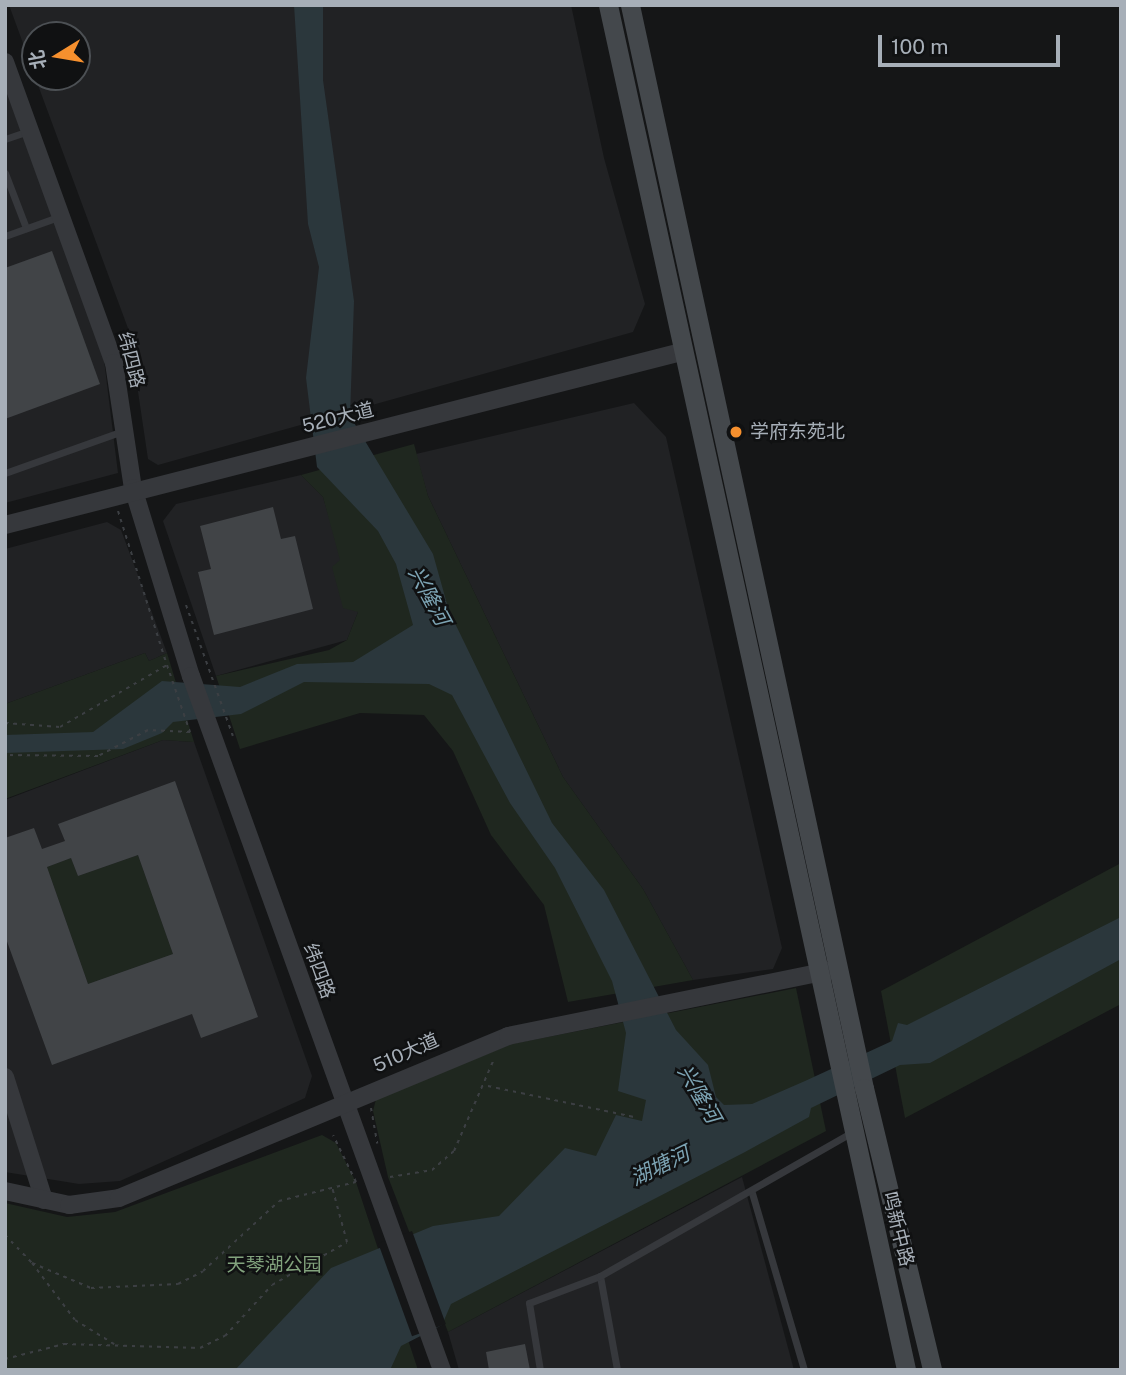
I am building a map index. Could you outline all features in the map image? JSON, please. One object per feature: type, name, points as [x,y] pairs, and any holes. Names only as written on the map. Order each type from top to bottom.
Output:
[{"type":"main road","name":"鸣新中路","points":[[608,5],[842,1094],[906,1370]]},
{"type":"main road","name":"鸣新中路","points":[[630,5],[856,1053],[932,1370]]},
{"type":"street","name":"纬四路","points":[[5,62],[114,363],[133,488],[191,676],[442,1370]]},
{"type":"street","name":"520大道","points":[[5,525],[133,488],[312,447],[681,352]]},
{"type":"street","name":"510大道","points":[[5,1191],[44,1200],[94,1205],[119,1198],[470,1048],[608,1014],[838,969]]},
{"type":"street","points":[[5,1077],[44,1200]]},
{"type":"lane","points":[[5,139],[30,130]]},
{"type":"lane","points":[[5,173],[26,228]]},
{"type":"lane","points":[[5,236],[61,216]]},
{"type":"lane","points":[[5,473],[124,430]]},
{"type":"lane","points":[[540,1370],[528,1303],[600,1276],[752,1193],[851,1132]]},
{"type":"lane","points":[[752,1193],[804,1370]]},
{"type":"lane","points":[[600,1276],[617,1370]]},
{"type":"path","points":[[5,755],[98,756],[148,730],[190,732],[117,507]]},
{"type":"path","points":[[5,723],[60,727],[167,664]]},
{"type":"path","points":[[208,668],[233,736]]},
{"type":"path","points":[[384,1165],[388,1177],[432,1170],[454,1151],[487,1086],[497,1048]]},
{"type":"path","points":[[487,1086],[638,1118]]},
{"type":"path","points":[[372,1104],[369,1119],[380,1154]]},
{"type":"path","points":[[32,1263],[91,1288],[178,1284],[203,1271],[279,1201],[332,1185],[356,1182],[333,1135]]},
{"type":"path","points":[[5,1359],[43,1347],[114,1344],[200,1349],[225,1336],[272,1285],[347,1242],[332,1185]]},
{"type":"path","points":[[5,1235],[32,1263],[75,1320],[114,1344]]},
{"type":"shaded area","points":[[9,5],[571,5],[604,158],[645,304],[633,332],[158,465],[148,459],[129,331],[40,91],[91,91],[91,21],[21,21],[21,38]]},
{"type":"shaded area","points":[[5,88],[103,352],[118,473],[5,503]]},
{"type":"shaded area","points":[[634,403],[666,437],[782,948],[773,969],[693,980],[643,889],[563,777],[428,496],[416,454]]},
{"type":"shaded area","points":[[301,475],[323,497],[358,612],[347,640],[216,676],[163,521],[176,504]]},
{"type":"shaded area","points":[[107,522],[121,530],[167,653],[149,661],[145,653],[5,704],[5,549]]},
{"type":"shaded area","points":[[163,740],[194,742],[312,1076],[305,1098],[120,1181],[79,1184],[5,1172],[5,800]]},
{"type":"shaded area","points":[[742,1177],[794,1370],[459,1370],[448,1332]]},
{"type":"green space","points":[[414,444],[428,496],[563,777],[643,889],[693,980],[568,1002],[544,905],[491,835],[453,751],[424,715],[360,713],[240,749],[216,676],[329,650],[347,640],[358,612],[343,608],[332,567],[340,560],[323,497],[301,475]]},
{"type":"green space","points":[[145,653],[149,661],[167,653],[194,742],[163,740],[5,799],[5,704]]},
{"type":"green space","points":[[138,855],[173,954],[88,984],[47,867],[71,858],[78,876]]},
{"type":"green space","points":[[1121,863],[1121,1004],[905,1118],[881,991]]},
{"type":"green space","points":[[796,988],[826,1131],[448,1332],[388,1177],[373,1111],[376,1099],[512,1044]]},
{"type":"green space","name":"天琴湖公园","points":[[322,1135],[336,1143],[356,1182],[418,1370],[5,1370],[5,1203],[67,1217],[115,1212]]},
{"type":"water","points":[[294,5],[323,5],[323,80],[354,301],[350,416],[433,554],[449,611],[552,823],[604,890],[676,1030],[708,1065],[716,1097],[724,1105],[752,1104],[805,1081],[892,1041],[898,1023],[907,1025],[1121,917],[1121,959],[930,1063],[900,1065],[811,1108],[809,1117],[745,1152],[451,1304],[442,1325],[401,1346],[390,1370],[235,1370],[331,1268],[433,1226],[499,1216],[565,1148],[596,1156],[616,1115],[642,1121],[646,1100],[618,1091],[626,1033],[612,981],[555,868],[510,803],[452,695],[429,684],[304,682],[241,714],[173,722],[162,733],[123,749],[5,753],[5,735],[93,732],[162,681],[240,687],[297,664],[353,662],[413,625],[396,564],[378,531],[317,467],[306,378],[319,267],[308,224]]},
{"type":"pier","points":[[412,1231],[446,1324],[412,1336],[378,1243]]},
{"type":"building","points":[[52,251],[100,384],[5,419],[5,268]]},
{"type":"building","points":[[273,507],[281,539],[295,536],[313,609],[214,635],[198,572],[211,569],[200,526]]},
{"type":"building","points":[[175,781],[258,1017],[201,1038],[192,1014],[52,1065],[5,936],[5,838],[34,828],[42,849],[65,841],[58,824]],"holes":[[[138,855],[173,954],[88,984],[47,867],[71,858],[78,876]]]},
{"type":"building","points":[[525,1344],[530,1370],[489,1370],[486,1352]]},
{"type":"place","name":"学府东苑北","points":[[736,432]]},
{"type":"water label","name":"兴隆河","points":[[429,596]]},
{"type":"water label","name":"兴隆河","points":[[699,1094]]},
{"type":"water label","name":"湖塘河","points":[[660,1166]]}]
